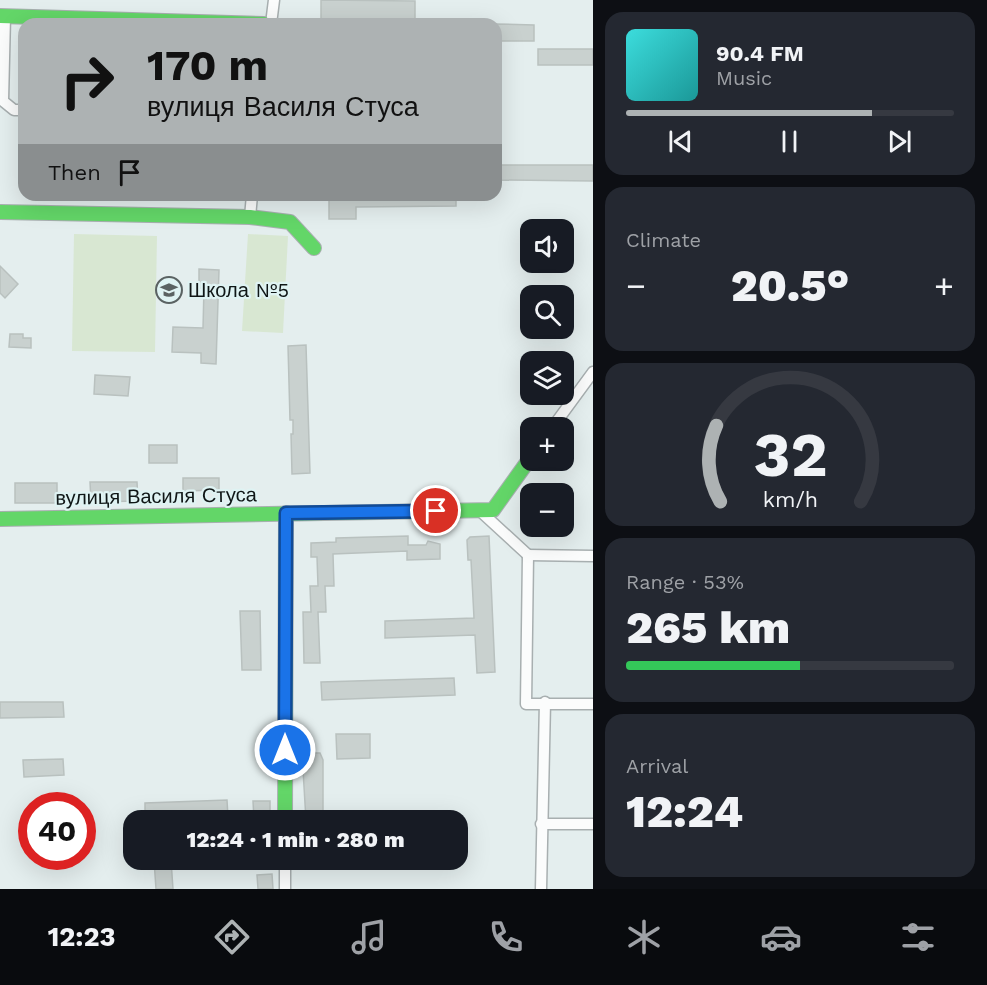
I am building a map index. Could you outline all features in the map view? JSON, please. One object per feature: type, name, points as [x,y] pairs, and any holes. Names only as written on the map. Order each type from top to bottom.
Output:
[{"type":"street","points":[[272,18],[274,0]]},
{"type":"street","points":[[18,110],[14,110],[3,101],[2,16],[68,18]]},
{"type":"street","points":[[250,217],[251,201]]},
{"type":"street","points":[[0,212],[250,217],[290,222],[315,248]]},
{"type":"street","points":[[560,417],[592,372]]},
{"type":"street","name":"вулиця Василя Стуса","points":[[0,519],[493,510],[521,471]]},
{"type":"street","points":[[478,510],[528,555],[592,556]]},
{"type":"street","points":[[285,810],[286,513]]},
{"type":"street","points":[[528,555],[526,704],[545,702],[592,704]]},
{"type":"street","points":[[541,889],[545,702]]},
{"type":"street","points":[[541,824],[592,824]]},
{"type":"street","points":[[285,870],[285,889]]},
{"type":"green space","points":[[74,234],[157,236],[155,352],[72,351]]},
{"type":"green space","points":[[248,234],[288,236],[283,333],[242,331]]},
{"type":"building","points":[[321,0],[415,1],[415,18],[321,18]]},
{"type":"building","points":[[502,24],[534,25],[534,41],[502,41]]},
{"type":"building","points":[[538,49],[593,49],[593,65],[538,65]]},
{"type":"building","points":[[502,165],[593,165],[593,181],[502,180]]},
{"type":"building","points":[[329,201],[456,201],[456,206],[356,207],[356,219],[329,219]]},
{"type":"building","points":[[0,266],[18,284],[5,298],[0,293]]},
{"type":"building","points":[[199,269],[219,270],[216,364],[201,363],[201,353],[172,352],[173,327],[203,328],[204,288],[199,288]]},
{"type":"building","points":[[10,334],[23,334],[23,338],[31,338],[31,348],[9,347]]},
{"type":"building","points":[[306,345],[310,473],[292,474],[293,420],[290,420],[288,346]]},
{"type":"building","points":[[95,375],[130,377],[128,396],[94,394]]},
{"type":"building","points":[[149,445],[177,445],[177,463],[149,463]]},
{"type":"building","points":[[183,478],[219,478],[219,490],[183,491]]},
{"type":"building","points":[[90,482],[137,482],[138,501],[91,502]]},
{"type":"building","points":[[15,483],[57,483],[57,503],[15,503]]},
{"type":"building","points":[[408,536],[408,545],[426,545],[428,541],[440,544],[440,559],[407,560],[407,551],[333,554],[334,586],[325,586],[326,612],[318,612],[320,663],[304,663],[303,612],[311,612],[310,586],[318,586],[317,557],[311,557],[311,543],[336,542],[336,538]]},
{"type":"building","points":[[489,536],[495,672],[477,673],[475,635],[385,638],[385,621],[474,618],[471,560],[468,560],[467,540],[470,537]]},
{"type":"building","points":[[240,611],[260,611],[261,670],[242,670]]},
{"type":"building","points":[[454,678],[455,695],[322,700],[321,682]]},
{"type":"building","points":[[0,702],[63,702],[64,717],[0,718]]},
{"type":"building","points":[[336,734],[370,734],[370,758],[337,759]]},
{"type":"building","points":[[302,753],[320,753],[323,760],[323,810],[305,810]]},
{"type":"building","points":[[63,759],[64,775],[24,777],[23,760]]},
{"type":"building","points":[[227,800],[228,810],[145,810],[145,803]]},
{"type":"building","points":[[253,801],[270,801],[270,810],[253,810]]},
{"type":"building","points":[[155,870],[172,870],[173,889],[156,889]]},
{"type":"building","points":[[272,874],[273,889],[258,889],[257,875]]},
{"type":"traffic: fast","points":[[0,16],[66,18]]},
{"type":"traffic: fast","points":[[0,212],[250,217],[290,222],[314,248]]},
{"type":"traffic: fast","points":[[0,519],[493,510],[521,471]]},
{"type":"traffic: fast","points":[[285,810],[286,513]]},
{"type":"place","name":"Школа №5","points":[[169,290]]},
{"type":"route","points":[[285,750],[286,513],[436,511]]}]
